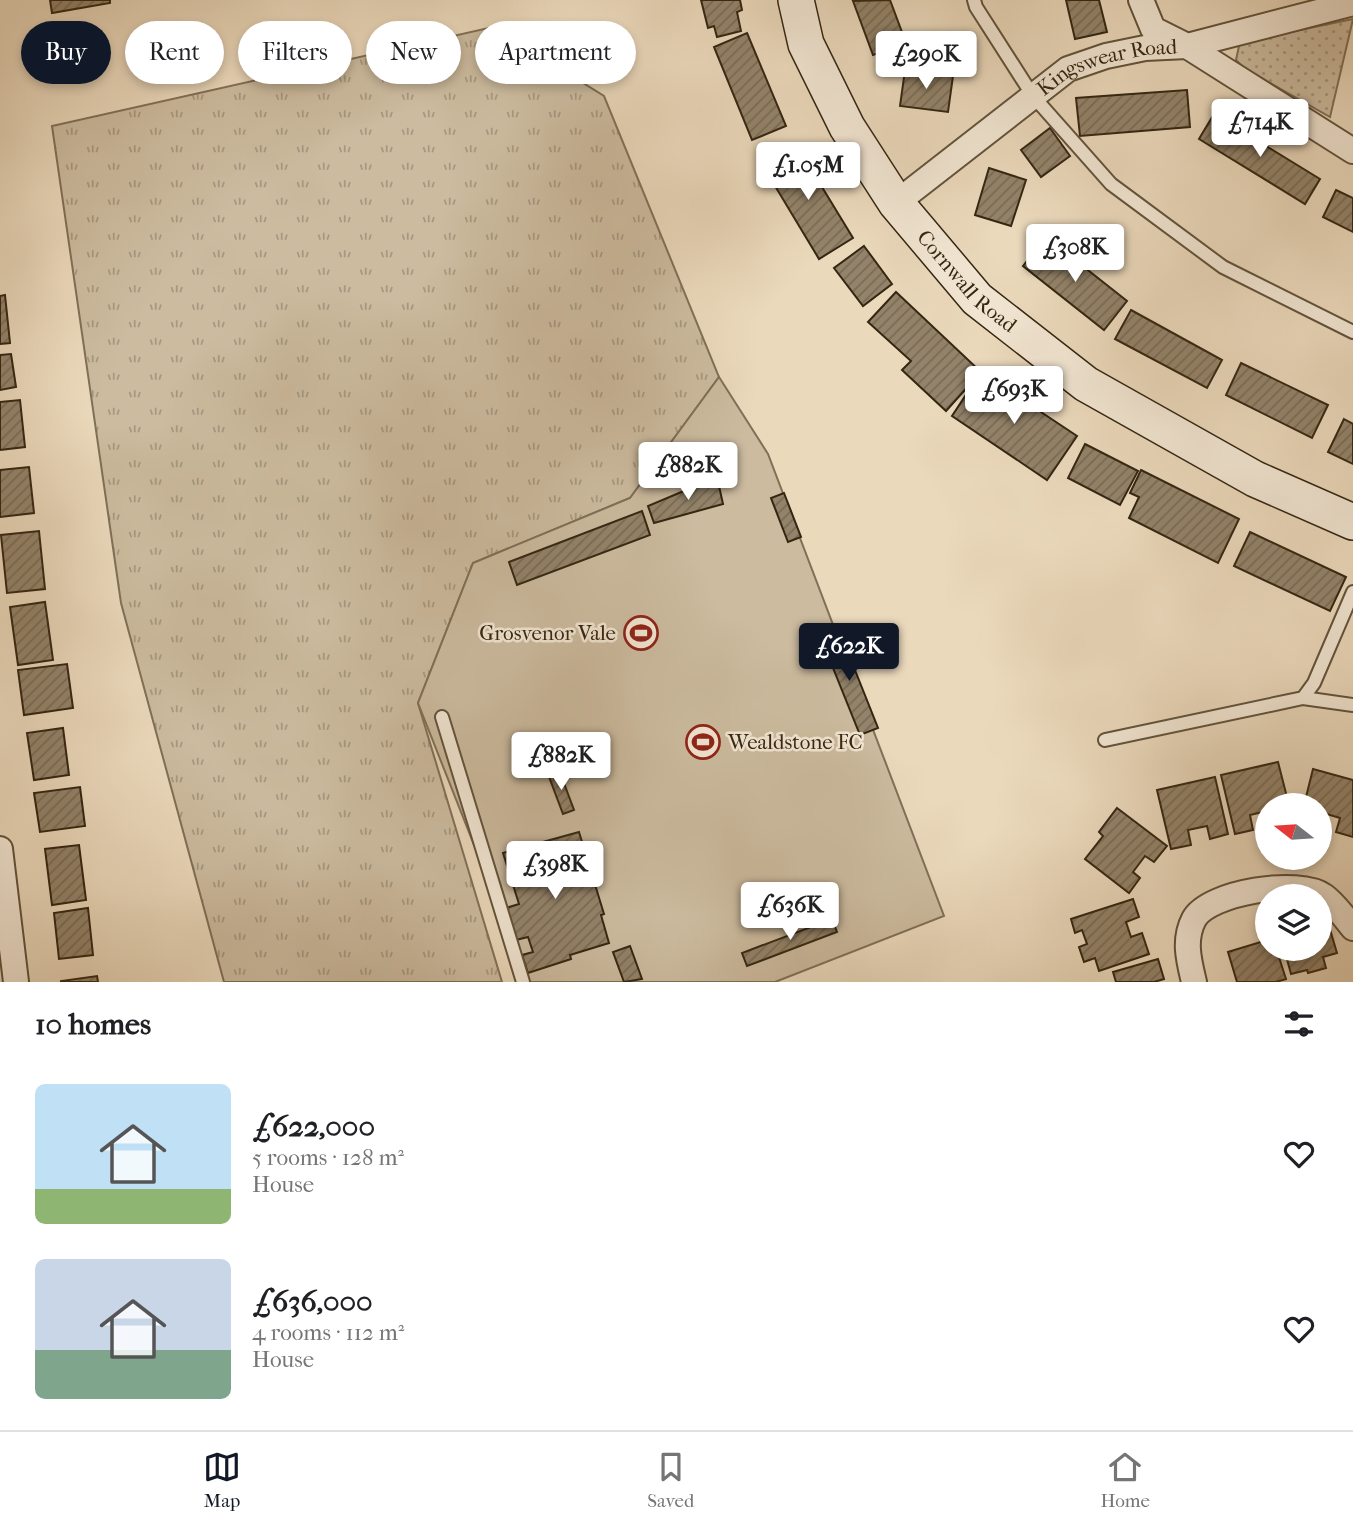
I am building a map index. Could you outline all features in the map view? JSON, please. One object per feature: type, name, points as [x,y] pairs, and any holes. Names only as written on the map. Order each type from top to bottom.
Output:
[{"type":"street","name":"Cornwall Road","points":[[796,0],[807,44],[847,127],[896,203],[977,299],[1086,384],[1255,480],[1353,522]]},
{"type":"street","points":[[1142,0],[1153,29],[1187,46],[1353,151]]},
{"type":"street","name":"Kingswear Road","points":[[896,203],[1068,69],[1107,56],[1145,48],[1187,46],[1353,3]]},
{"type":"street","points":[[0,849],[16,982]]},
{"type":"street","points":[[1194,982],[1187,936],[1195,916],[1213,903],[1262,889],[1306,888],[1323,895],[1353,928]]},
{"type":"lane","points":[[974,0],[1033,96],[1111,184],[1223,267],[1353,332]]},
{"type":"lane","points":[[1303,698],[1314,683],[1353,592]]},
{"type":"lane","points":[[1105,740],[1303,698],[1353,705]]},
{"type":"lane","points":[[442,717],[523,982]]},
{"type":"green space","points":[[1353,19],[1330,117],[1244,68],[1236,60],[1239,46],[1247,41]]},
{"type":"green space","points":[[475,31],[475,84],[585,84],[604,96],[719,377],[630,498],[473,563],[418,703],[502,982],[224,982],[121,603],[52,126],[239,84],[352,84],[352,59],[366,56],[366,84],[461,84],[461,34]]},
{"type":"green space","name":"Grosvenor Vale","points":[[719,377],[768,454],[944,916],[775,982],[528,982],[418,703],[473,563],[630,498]]},
{"type":"building","points":[[50,0],[110,0],[110,3],[52,13]]},
{"type":"building","points":[[701,0],[740,0],[742,10],[737,12],[741,31],[717,37],[714,26],[708,28]]},
{"type":"building","points":[[890,0],[906,43],[873,55],[853,1]]},
{"type":"building","points":[[1066,0],[1099,0],[1107,32],[1075,39]]},
{"type":"building","points":[[747,33],[786,126],[752,140],[714,47]]},
{"type":"building","points":[[905,70],[953,76],[948,112],[900,106]]},
{"type":"building","points":[[1187,90],[1190,127],[1080,136],[1076,98]]},
{"type":"building","points":[[1214,114],[1320,179],[1305,204],[1199,139]]},
{"type":"building","points":[[1050,128],[1070,156],[1041,177],[1021,150]]},
{"type":"building","points":[[797,146],[853,238],[819,259],[763,166]]},
{"type":"building","points":[[989,168],[1026,180],[1011,226],[975,215]]},
{"type":"building","points":[[1336,190],[1353,198],[1353,232],[1323,217]]},
{"type":"building","points":[[1046,237],[1127,301],[1104,330],[1023,266]]},
{"type":"building","points":[[864,246],[892,284],[863,306],[834,268]]},
{"type":"building","points":[[896,292],[981,372],[946,411],[902,370],[911,361],[868,322]]},
{"type":"building","points":[[5,295],[10,343],[0,344],[0,296]]},
{"type":"building","points":[[1131,310],[1222,360],[1207,388],[1115,339]]},
{"type":"building","points":[[11,354],[16,387],[0,390],[0,355]]},
{"type":"building","points":[[1241,363],[1328,405],[1312,438],[1226,395]]},
{"type":"building","points":[[981,372],[1077,436],[1047,480],[952,416]]},
{"type":"building","points":[[20,400],[25,447],[0,450],[0,402]]},
{"type":"building","points":[[1344,419],[1353,424],[1353,464],[1328,452]]},
{"type":"building","points":[[1085,444],[1138,471],[1120,505],[1068,478]]},
{"type":"building","points":[[29,467],[34,513],[0,517],[0,470]]},
{"type":"building","points":[[1141,470],[1239,519],[1218,563],[1129,518],[1139,497],[1130,493]]},
{"type":"building","points":[[717,477],[723,504],[654,523],[648,506]]},
{"type":"building","points":[[784,493],[801,537],[788,542],[771,498]]},
{"type":"building","points":[[642,511],[650,535],[517,585],[509,562]]},
{"type":"building","points":[[39,531],[45,589],[7,593],[1,535]]},
{"type":"building","points":[[1250,532],[1346,577],[1330,611],[1234,566]]},
{"type":"building","points":[[45,602],[53,660],[18,665],[10,607]]},
{"type":"building","points":[[839,630],[878,728],[860,735],[821,638]]},
{"type":"building","points":[[67,664],[73,708],[24,715],[18,670]]},
{"type":"building","points":[[63,728],[69,775],[34,780],[27,733]]},
{"type":"building","points":[[1278,762],[1286,793],[1255,793],[1255,814],[1250,815],[1253,830],[1235,834],[1221,775]]},
{"type":"building","points":[[1313,769],[1353,780],[1353,837],[1336,832],[1340,818],[1332,816],[1332,793],[1307,793]]},
{"type":"building","points":[[559,770],[574,810],[563,814],[548,774]]},
{"type":"building","points":[[1215,777],[1228,834],[1210,839],[1207,826],[1188,830],[1191,845],[1171,849],[1157,790]]},
{"type":"building","points":[[80,787],[85,826],[40,832],[34,793]]},
{"type":"building","points":[[1117,808],[1167,846],[1154,862],[1145,856],[1133,872],[1140,878],[1129,893],[1085,859],[1103,836],[1099,832]]},
{"type":"building","points":[[579,832],[604,914],[601,915],[609,943],[570,955],[571,959],[528,973],[522,955],[533,952],[528,937],[516,940],[506,908],[519,904],[503,853]]},
{"type":"building","points":[[79,845],[86,900],[52,905],[45,849]]},
{"type":"building","points":[[1133,899],[1139,917],[1126,922],[1131,937],[1142,933],[1149,954],[1099,971],[1095,958],[1084,962],[1079,947],[1087,944],[1082,930],[1075,933],[1071,919]]},
{"type":"building","points":[[88,908],[93,955],[59,959],[54,913]]},
{"type":"building","points":[[832,919],[837,932],[747,966],[742,953]]},
{"type":"building","points":[[1332,936],[1337,953],[1332,954]]},
{"type":"building","points":[[1255,944],[1255,961],[1280,961],[1286,979],[1276,982],[1237,982],[1228,952]]},
{"type":"building","points":[[630,946],[642,979],[624,982],[613,952]]},
{"type":"building","points":[[1158,959],[1164,979],[1154,982],[1116,982],[1113,972]]},
{"type":"building","points":[[1288,961],[1324,961],[1326,968],[1291,974]]},
{"type":"building","points":[[97,976],[98,982],[61,982],[61,981]]},
{"type":"place","name":"Grosvenor Vale","points":[[641,633]]},
{"type":"place","name":"Wealdstone FC","points":[[703,742]]}]
